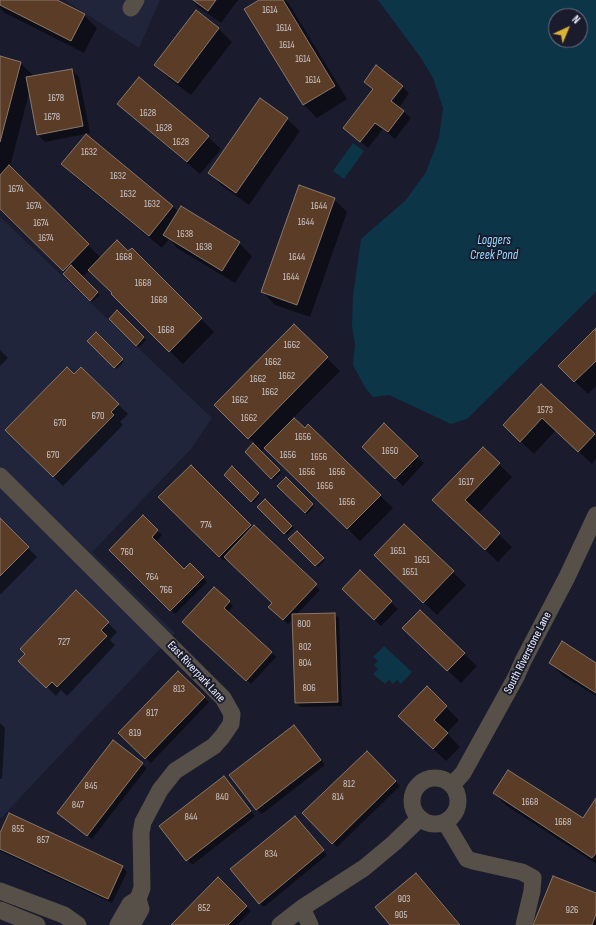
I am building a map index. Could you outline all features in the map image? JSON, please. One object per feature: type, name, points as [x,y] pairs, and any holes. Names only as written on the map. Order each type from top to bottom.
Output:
[{"type":"street","name":"East Riverpark Lane","points":[[0,476],[218,692],[232,714],[231,724],[214,746],[175,771],[160,790],[143,822],[141,833],[142,888],[138,899],[141,909],[132,925]]},
{"type":"street","name":"South Riverstone Lane","points":[[452,785],[463,773],[516,677],[567,577],[596,515]]},
{"type":"street","points":[[434,777],[442,778],[452,785],[458,796],[458,803],[454,814],[445,822],[438,824],[430,824],[420,819],[414,810],[412,796],[420,783],[434,777]]},
{"type":"street","points":[[280,925],[302,908],[364,868],[420,819]]},
{"type":"street","points":[[445,822],[467,859],[522,872],[533,878],[532,891],[524,925]]},
{"type":"street","points":[[0,891],[64,915],[78,925]]},
{"type":"street","points":[[118,925],[130,904],[138,899]]},
{"type":"street","points":[[302,908],[310,925]]},
{"type":"street","points":[[0,910],[37,925]]},
{"type":"shaded area","points":[[65,0],[160,0],[139,48]]},
{"type":"shaded area","points":[[0,217],[212,418],[191,449],[92,552],[175,633],[0,819]]},
{"type":"water","name":"Loggers Creek Pond","points":[[378,0],[596,0],[596,292],[467,419],[451,424],[389,395],[373,397],[366,389],[353,365],[355,344],[352,326],[353,296],[361,239],[406,200],[426,172],[439,138],[443,108],[433,78],[421,58]]},
{"type":"water","points":[[353,143],[364,151],[344,179],[333,171]]},
{"type":"water","points":[[384,646],[412,672],[401,684],[397,680],[393,684],[389,680],[385,684],[373,674],[378,669],[374,665],[378,661],[373,657]]},
{"type":"building","points":[[0,0],[57,0],[85,14],[71,41],[0,5]]},
{"type":"building","points":[[193,0],[216,0],[208,11]]},
{"type":"building","points":[[259,0],[283,0],[335,86],[303,105],[244,9]]},
{"type":"building","points":[[196,10],[219,28],[178,83],[154,65]]},
{"type":"building","points":[[0,56],[21,62],[0,142]]},
{"type":"building","points":[[376,65],[403,86],[391,101],[404,111],[388,132],[375,123],[360,142],[343,128],[373,89],[364,82]]},
{"type":"building","points":[[72,69],[83,126],[37,135],[26,77]]},
{"type":"building","points":[[139,77],[209,136],[187,162],[117,104]]},
{"type":"building","points":[[260,98],[288,118],[236,193],[208,173]]},
{"type":"building","points":[[86,134],[173,206],[149,236],[61,164]]},
{"type":"building","points":[[9,165],[89,244],[63,271],[0,209],[0,175]]},
{"type":"building","points":[[299,185],[335,198],[297,305],[261,292]]},
{"type":"building","points":[[181,206],[240,242],[222,271],[163,235]]},
{"type":"building","points":[[117,240],[128,251],[132,248],[202,318],[169,352],[88,270]]},
{"type":"building","points":[[71,265],[98,292],[90,301],[63,274]]},
{"type":"building","points":[[117,310],[144,337],[136,346],[109,319]]},
{"type":"building","points":[[294,324],[328,357],[248,439],[214,405]]},
{"type":"building","points":[[596,328],[596,361],[574,382],[558,366]]},
{"type":"building","points":[[96,332],[123,359],[114,368],[87,341]]},
{"type":"building","points":[[67,367],[74,374],[81,367],[119,404],[111,412],[114,415],[53,477],[5,430]]},
{"type":"building","points":[[541,384],[595,434],[578,452],[542,418],[520,442],[503,425]]},
{"type":"building","points":[[294,418],[305,428],[308,424],[381,495],[347,529],[264,448]]},
{"type":"building","points":[[384,423],[418,456],[395,479],[362,447]]},
{"type":"building","points":[[253,443],[280,470],[271,479],[245,452]]},
{"type":"building","points":[[483,447],[500,463],[465,500],[500,533],[485,550],[432,500]]},
{"type":"building","points":[[191,465],[251,525],[219,557],[158,497]]},
{"type":"building","points":[[232,466],[259,493],[251,502],[224,475]]},
{"type":"building","points":[[286,477],[313,504],[305,513],[277,486]]},
{"type":"building","points":[[265,499],[292,526],[284,534],[257,507]]},
{"type":"building","points":[[143,515],[158,530],[152,537],[184,569],[190,563],[204,577],[170,611],[109,550]]},
{"type":"building","points":[[0,518],[29,547],[0,576]]},
{"type":"building","points":[[404,524],[454,571],[423,603],[374,555]]},
{"type":"building","points":[[254,525],[317,584],[283,620],[268,607],[272,603],[224,557]]},
{"type":"building","points":[[297,531],[324,558],[315,566],[288,539]]},
{"type":"building","points":[[360,570],[392,601],[374,620],[342,589]]},
{"type":"building","points":[[214,587],[230,601],[224,608],[272,652],[246,681],[182,622]]},
{"type":"building","points":[[76,590],[109,622],[101,630],[107,636],[57,687],[52,682],[46,688],[18,661],[25,654],[20,649]]},
{"type":"building","points":[[420,610],[465,653],[447,671],[402,628]]},
{"type":"building","points":[[335,613],[338,702],[295,703],[292,614]]},
{"type":"building","points":[[562,641],[596,663],[596,693],[549,663]]},
{"type":"building","points":[[178,671],[205,697],[145,759],[118,733]]},
{"type":"building","points":[[427,686],[447,706],[434,720],[448,733],[433,749],[398,716]]},
{"type":"building","points":[[294,725],[321,760],[256,810],[229,775]]},
{"type":"building","points":[[113,740],[143,763],[87,836],[57,813]]},
{"type":"building","points":[[367,751],[396,781],[332,844],[302,813]]},
{"type":"building","points":[[508,770],[583,818],[596,798],[596,853],[592,858],[493,793]]},
{"type":"building","points":[[224,776],[251,811],[186,861],[159,826]]},
{"type":"building","points":[[9,813],[123,866],[108,899],[0,849],[0,833]]},
{"type":"building","points":[[295,816],[324,850],[259,904],[230,869]]},
{"type":"building","points":[[416,873],[460,925],[390,925],[375,907]]},
{"type":"building","points":[[553,876],[596,893],[596,914],[592,925],[533,925]]},
{"type":"building","points":[[218,877],[247,906],[228,925],[171,925]]}]
